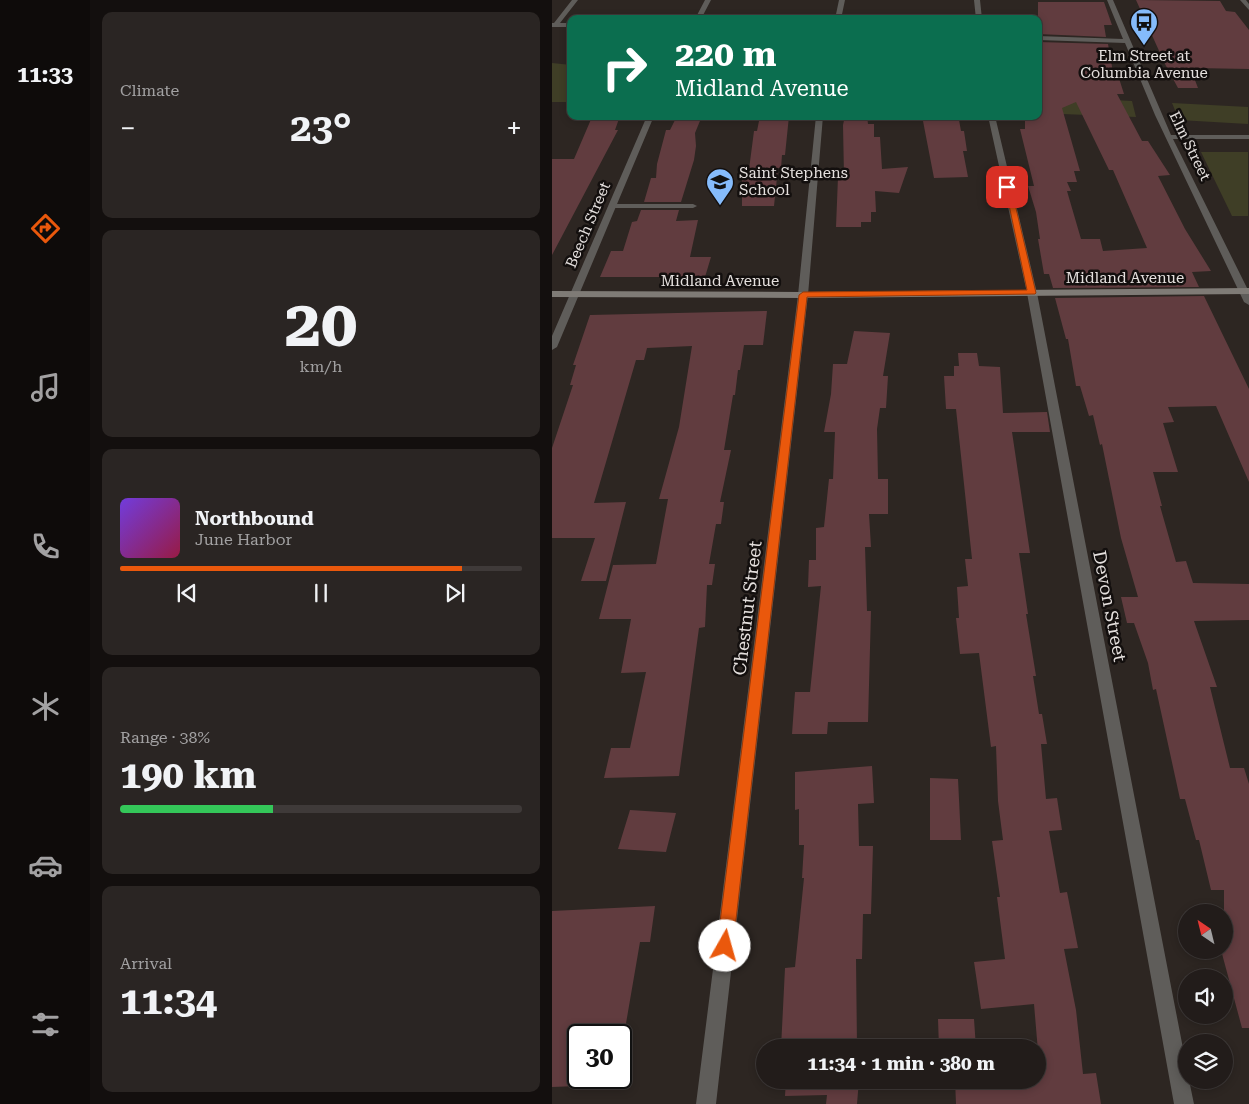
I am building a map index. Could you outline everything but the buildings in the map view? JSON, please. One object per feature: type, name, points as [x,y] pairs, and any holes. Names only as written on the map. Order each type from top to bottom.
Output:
[{"type":"street","points":[[554,25],[575,0]]},
{"type":"street","points":[[700,15],[708,0]]},
{"type":"street","points":[[839,15],[842,0]]},
{"type":"street","points":[[977,0],[979,15]]},
{"type":"street","name":"Elm Street","points":[[1110,0],[1168,137],[1246,291],[1248,302]]},
{"type":"street","points":[[1243,0],[1248,8]]},
{"type":"street","points":[[554,25],[567,25]]},
{"type":"street","points":[[1042,38],[1127,41]]},
{"type":"street","name":"Beech Street","points":[[552,347],[649,120]]},
{"type":"street","name":"Chestnut Street","points":[[706,1104],[803,295],[820,120]]},
{"type":"street","name":"Devon Street","points":[[992,120],[1032,293],[1184,1104]]},
{"type":"street","points":[[1168,137],[1248,137]]},
{"type":"street","name":"Midland Avenue","points":[[552,294],[803,295],[1246,291]]},
{"type":"lane","points":[[613,206],[693,206]]},
{"type":"shaded area","points":[[552,63],[567,65],[567,102],[552,102]]},
{"type":"shaded area","points":[[1042,96],[1132,101],[1136,117],[1042,113]]},
{"type":"shaded area","points":[[1172,103],[1248,107],[1248,124],[1179,120]]},
{"type":"shaded area","points":[[1201,152],[1248,152],[1248,216],[1232,216]]},
{"type":"place","name":"Elm Street at Columbia Avenue","points":[[1144,46]]},
{"type":"place","name":"Saint Stephens School","points":[[720,206]]},
{"type":"route","points":[[725,946],[803,295],[1032,293],[1007,187]]}]
